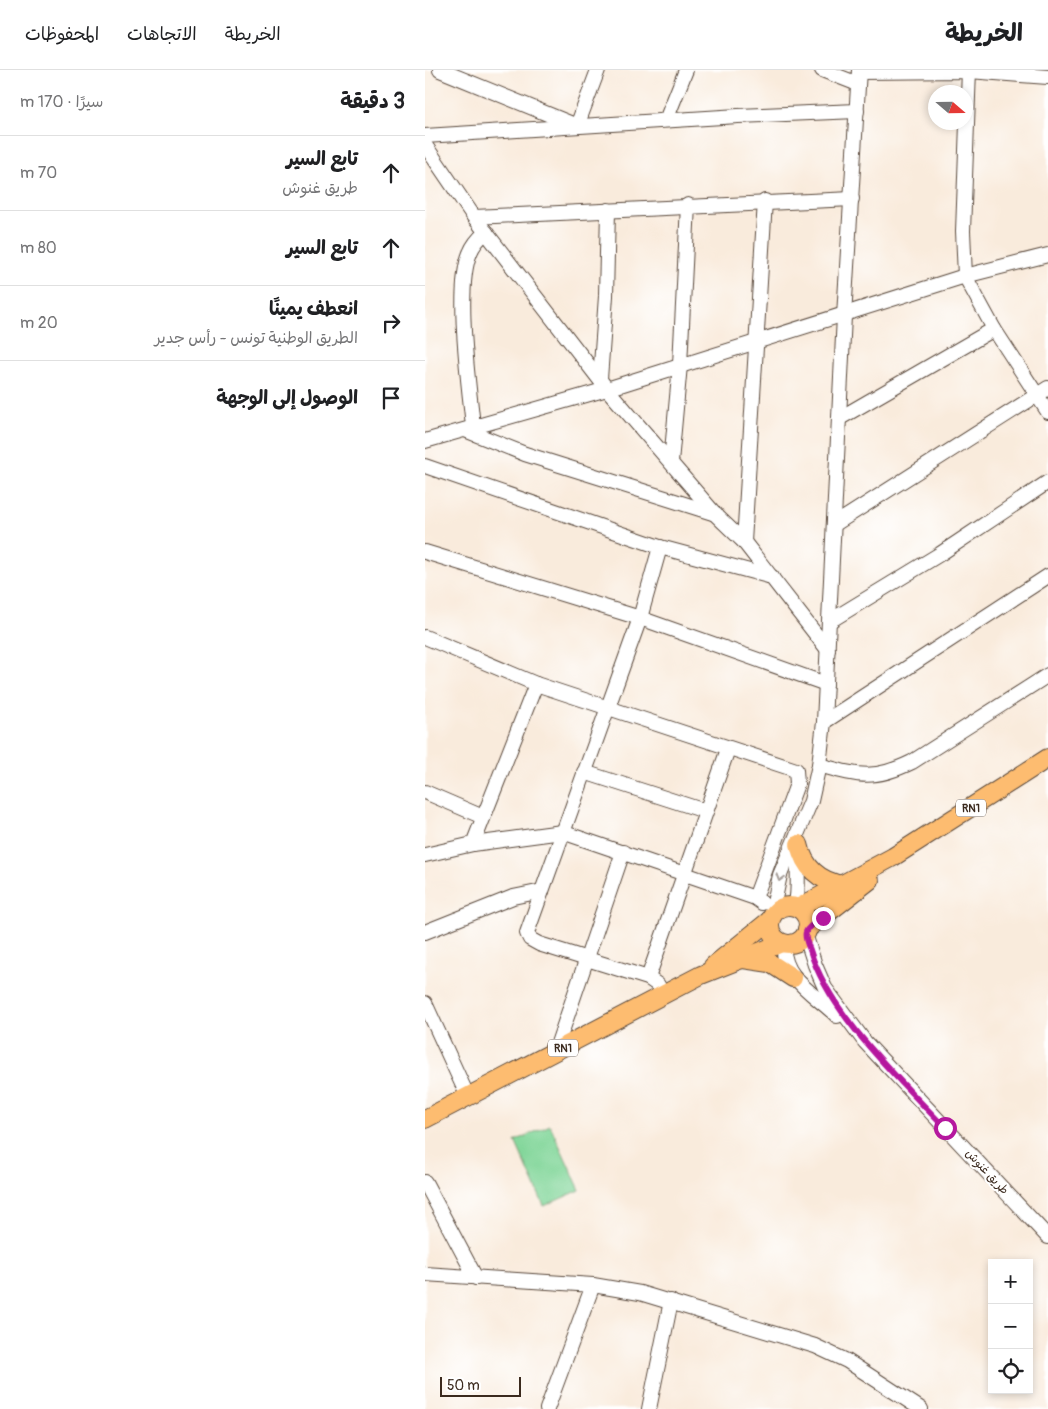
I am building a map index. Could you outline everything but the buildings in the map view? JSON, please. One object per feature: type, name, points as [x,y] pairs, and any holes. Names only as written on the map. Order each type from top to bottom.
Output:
[{"type":"main road","name":"RN1","points":[[701,975],[771,918],[779,908],[796,907],[893,857],[1048,758]]},
{"type":"main road","points":[[799,844],[804,860],[813,873],[832,883],[843,884]]},
{"type":"main road","name":"RN1","points":[[425,1119],[701,975],[783,943],[798,941],[806,931],[870,880],[893,857]]},
{"type":"main road","points":[[796,907],[806,917],[806,931]]},
{"type":"main road","points":[[771,918],[771,931],[783,943]]},
{"type":"main road","points":[[743,959],[770,963],[793,978]]},
{"type":"street","points":[[440,70],[577,126]]},
{"type":"street","points":[[577,126],[598,70]]},
{"type":"street","points":[[666,120],[686,70]]},
{"type":"street","points":[[822,70],[859,75],[969,70],[1048,77]]},
{"type":"street","points":[[969,70],[963,231],[965,276],[994,329],[1042,391],[1048,412]]},
{"type":"street","points":[[796,907],[799,889],[797,863],[799,844],[819,765],[824,722],[844,316],[859,75]]},
{"type":"street","points":[[425,136],[666,120],[857,111]]},
{"type":"street","points":[[425,145],[474,217],[604,384],[717,515],[744,542],[828,650]]},
{"type":"street","points":[[474,217],[765,201],[852,199]]},
{"type":"street","points":[[744,542],[758,340],[765,201]]},
{"type":"street","points":[[671,462],[679,365],[688,205]]},
{"type":"street","points":[[604,384],[608,210]]},
{"type":"street","points":[[469,428],[465,283],[469,254],[486,232]]},
{"type":"street","points":[[425,442],[604,384],[679,365],[844,316],[965,276],[1048,255]]},
{"type":"street","points":[[840,418],[994,329]]},
{"type":"street","points":[[835,524],[1042,391]]},
{"type":"street","points":[[469,428],[525,454],[717,515]]},
{"type":"street","points":[[425,466],[660,547],[772,577]]},
{"type":"street","points":[[830,621],[941,554],[1048,482]]},
{"type":"street","points":[[660,547],[640,618],[529,924],[528,936],[539,944],[648,978],[658,985],[662,996]]},
{"type":"street","points":[[425,552],[640,618],[826,684]]},
{"type":"street","points":[[824,722],[1048,576]]},
{"type":"street","points":[[425,637],[537,684],[607,709],[792,768],[798,775],[797,784],[755,898]]},
{"type":"street","points":[[819,765],[867,776],[896,770],[912,762],[1048,675]]},
{"type":"street","points":[[473,844],[537,684]]},
{"type":"street","points":[[648,978],[728,749]]},
{"type":"street","points":[[584,772],[705,811]]},
{"type":"street","points":[[425,792],[483,817]]},
{"type":"street","points":[[771,918],[780,875],[805,817]]},
{"type":"street","points":[[425,855],[473,844],[562,832],[755,898],[765,906],[771,918]]},
{"type":"street","points":[[555,1052],[623,852]]},
{"type":"street","points":[[425,932],[513,897],[542,891]]},
{"type":"street","points":[[806,931],[815,965],[825,988],[865,1042]]},
{"type":"street","points":[[783,943],[784,958],[793,978],[865,1042]]},
{"type":"street","points":[[425,1003],[468,1096]]},
{"type":"street","name":"طريق غنوش","points":[[865,1042],[1048,1237]]},
{"type":"street","points":[[425,1182],[477,1278]]},
{"type":"street","points":[[425,1274],[593,1285],[640,1293],[671,1301],[815,1346],[847,1360],[921,1409]]},
{"type":"street","points":[[547,1409],[593,1285]]},
{"type":"street","points":[[649,1409],[671,1301]]},
{"type":"green space","points":[[550,1125],[580,1190],[544,1206],[515,1141]]},
{"type":"route","points":[[823,918],[807,929],[805,934],[825,988],[865,1042],[945,1128]]}]
